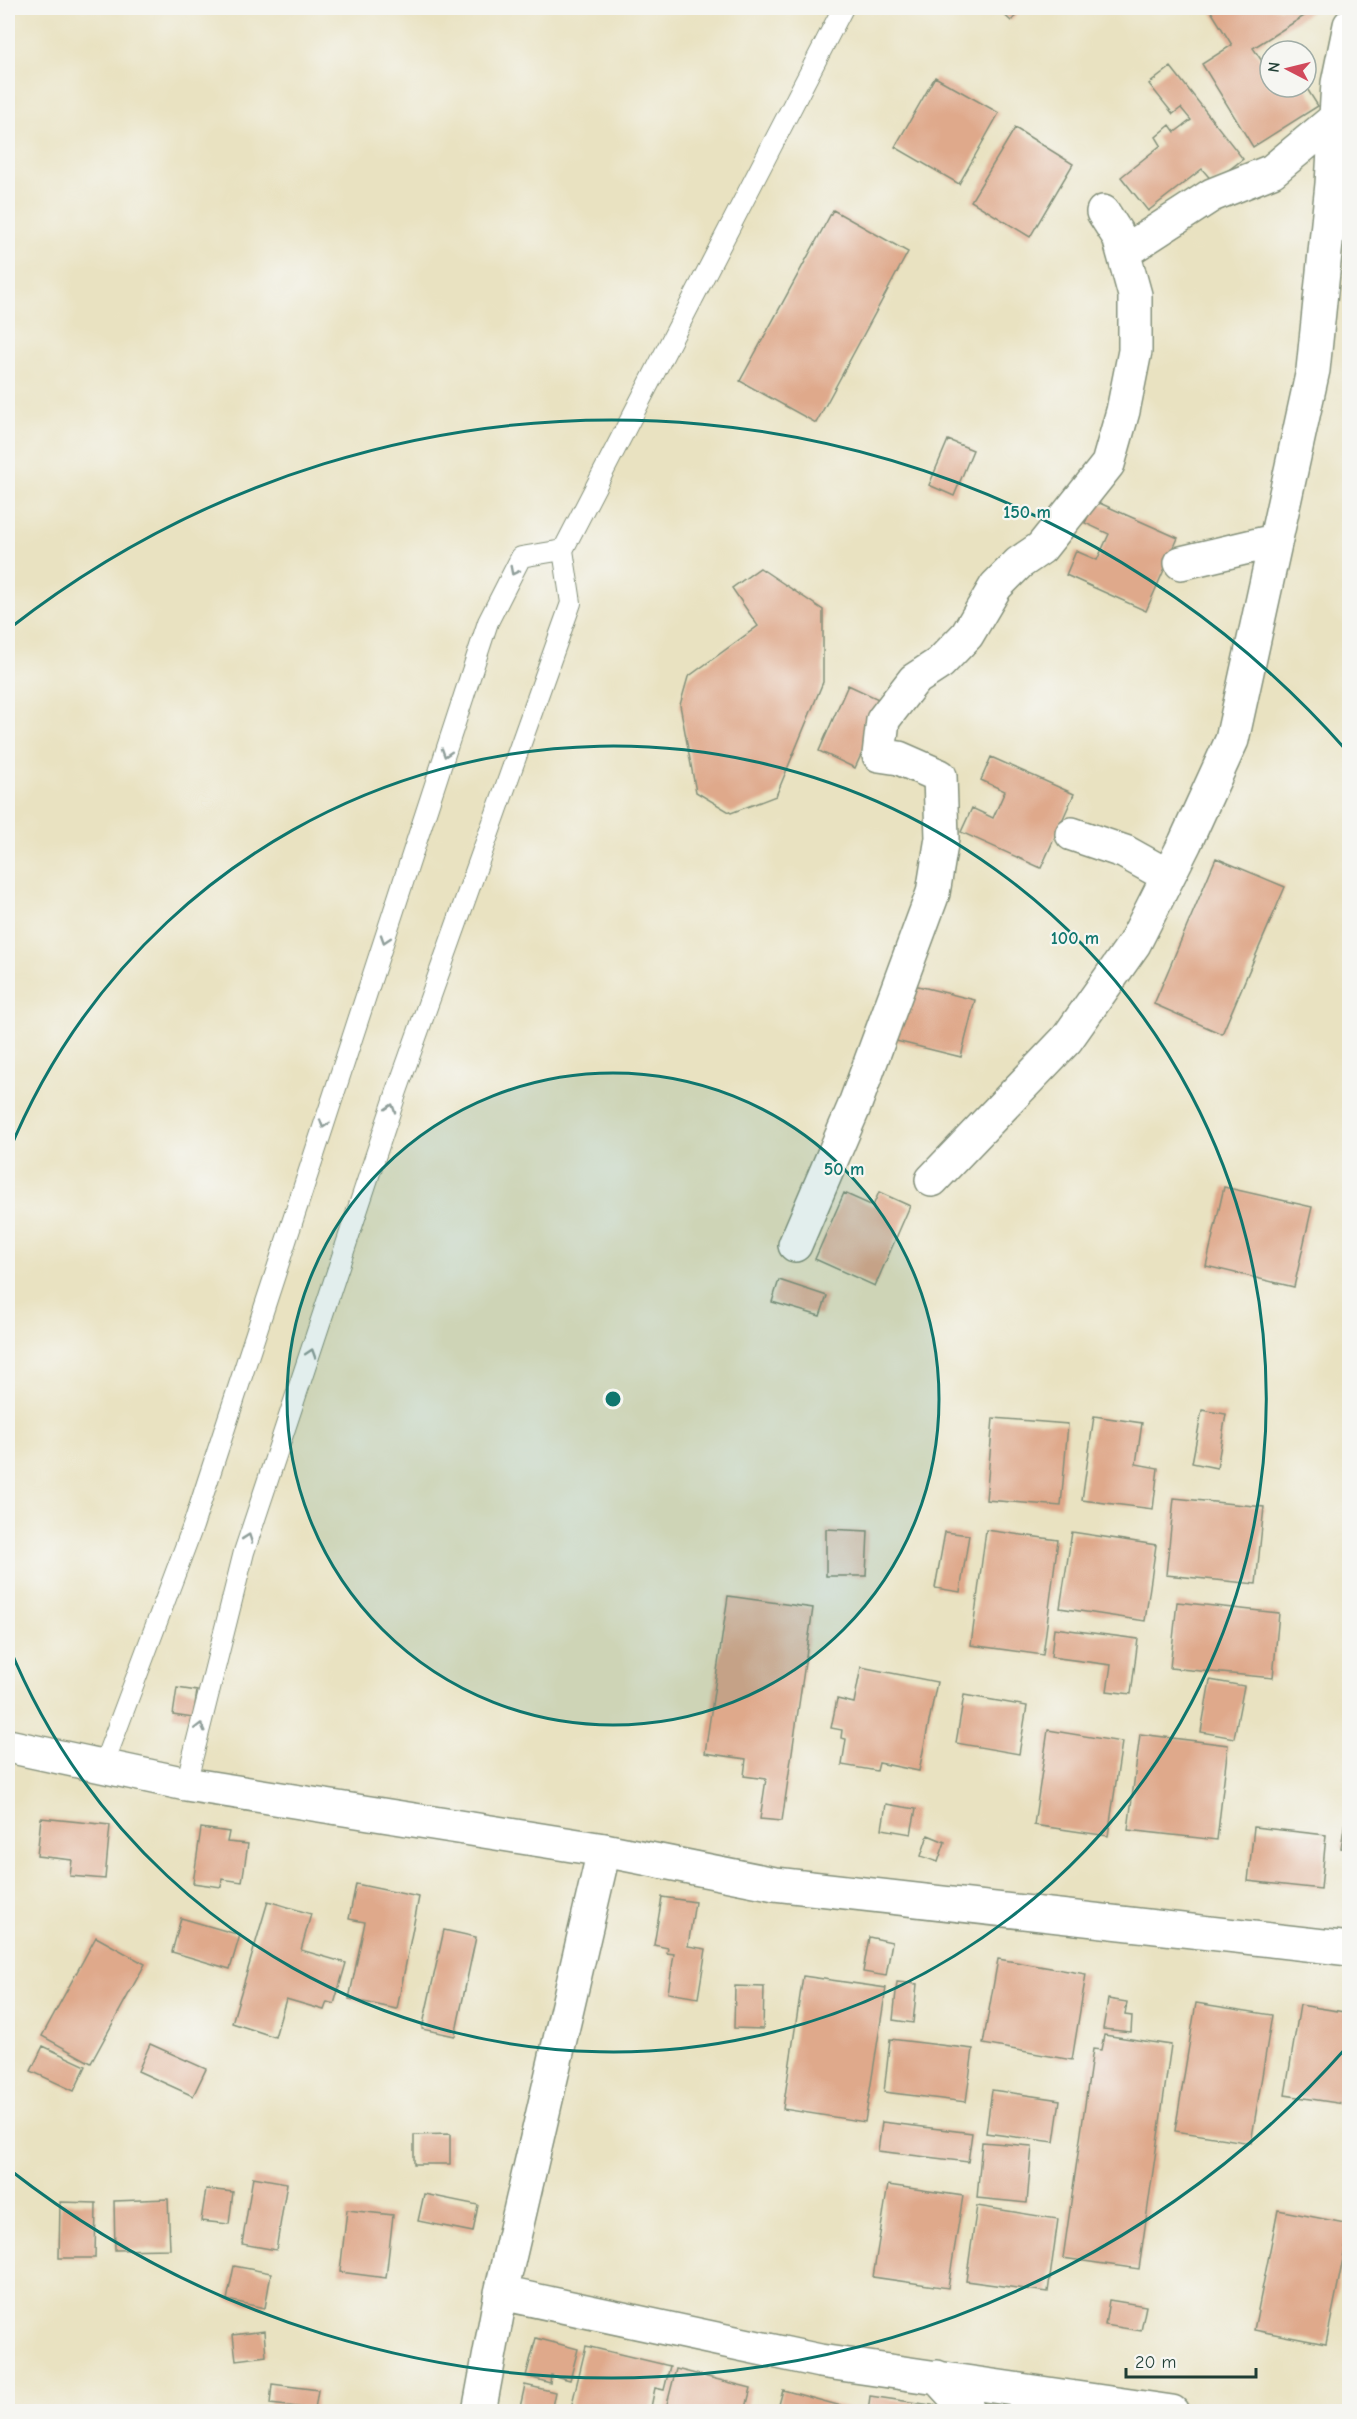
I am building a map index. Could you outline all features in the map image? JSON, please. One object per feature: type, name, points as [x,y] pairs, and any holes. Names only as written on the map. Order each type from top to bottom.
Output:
[{"type":"street","points":[[932,1180],[1067,1039],[1134,944],[1232,740],[1313,370],[1338,84],[1350,26]]},
{"type":"street","points":[[1124,252],[1212,195],[1272,171],[1336,118]]},
{"type":"street","points":[[795,1245],[854,1107],[933,893],[942,838],[940,776],[899,758],[879,755],[883,720],[914,680],[940,663],[967,635],[996,586],[1019,563],[1041,548],[1108,464],[1123,411],[1135,351],[1135,296],[1119,237],[1103,212]]},
{"type":"street","points":[[1181,563],[1274,541]]},
{"type":"street","points":[[1072,834],[1125,852],[1168,876]]},
{"type":"street","points":[[8,1746],[186,1784],[603,1850],[775,1884],[1350,1949]]},
{"type":"street","points":[[478,2412],[501,2293],[603,1850]]},
{"type":"street","points":[[501,2293],[820,2361],[1172,2412]]},
{"type":"street","points":[[938,2378],[969,2412]]},
{"type":"lane","points":[[186,1784],[244,1552],[397,1091],[571,603],[563,550],[843,8]]},
{"type":"lane","points":[[103,1766],[193,1526],[488,622],[521,557],[563,550]]},
{"type":"building","points":[[997,8],[1023,8],[1011,21]]},
{"type":"building","points":[[1209,8],[1317,8],[1267,39],[1258,39],[1258,45],[1253,48],[1258,55],[1258,99],[1314,99],[1318,106],[1253,147],[1202,64],[1232,45]]},
{"type":"building","points":[[1171,67],[1243,159],[1213,182],[1202,169],[1148,211],[1121,177],[1161,145],[1156,137],[1170,125],[1175,132],[1191,120],[1181,108],[1173,114],[1149,84]]},
{"type":"building","points":[[935,77],[999,113],[959,184],[895,147]]},
{"type":"building","points":[[1015,128],[1073,164],[1030,237],[971,201]]},
{"type":"building","points":[[833,210],[908,252],[816,423],[740,381]]},
{"type":"building","points":[[948,440],[973,450],[954,496],[929,485]]},
{"type":"building","points":[[1095,501],[1178,538],[1146,611],[1066,575],[1076,551],[1097,560],[1109,534],[1085,523]]},
{"type":"building","points":[[760,568],[823,610],[823,682],[776,796],[731,813],[696,792],[680,705],[688,677],[758,626],[732,588]]},
{"type":"building","points":[[848,685],[885,702],[855,768],[819,751]]},
{"type":"building","points":[[991,757],[1074,794],[1041,868],[961,832],[972,808],[993,818],[1005,791],[981,780]]},
{"type":"building","points":[[1216,858],[1285,887],[1222,1034],[1154,1004]]},
{"type":"building","points":[[910,984],[975,1000],[961,1057],[896,1041]]},
{"type":"building","points":[[1224,1187],[1312,1207],[1294,1287],[1206,1266]]},
{"type":"building","points":[[879,1192],[910,1206],[875,1286],[815,1259],[844,1193],[873,1206]]},
{"type":"building","points":[[779,1280],[827,1296],[820,1316],[772,1302]]},
{"type":"building","points":[[1202,1410],[1226,1414],[1217,1468],[1192,1463]]},
{"type":"building","points":[[1094,1416],[1142,1423],[1136,1464],[1158,1468],[1153,1509],[1082,1500]]},
{"type":"building","points":[[993,1418],[1068,1424],[1061,1506],[986,1500]]},
{"type":"building","points":[[1174,1498],[1264,1507],[1256,1584],[1166,1575]]},
{"type":"building","points":[[826,1529],[868,1531],[866,1576],[826,1576]]},
{"type":"building","points":[[986,1530],[1058,1540],[1043,1655],[971,1645]]},
{"type":"building","points":[[945,1532],[969,1535],[960,1592],[935,1588]]},
{"type":"building","points":[[1072,1532],[1156,1545],[1145,1621],[1060,1608]]},
{"type":"building","points":[[728,1596],[813,1608],[782,1821],[760,1819],[766,1779],[744,1776],[746,1759],[705,1753]]},
{"type":"building","points":[[1177,1602],[1279,1613],[1273,1678],[1170,1668]]},
{"type":"building","points":[[1054,1628],[1138,1639],[1131,1694],[1107,1691],[1111,1665],[1051,1657]]},
{"type":"building","points":[[861,1667],[937,1682],[919,1771],[879,1763],[877,1771],[842,1765],[846,1739],[841,1738],[842,1730],[831,1728],[837,1699],[854,1703]]},
{"type":"building","points":[[1210,1680],[1244,1686],[1234,1738],[1201,1732]]},
{"type":"building","points":[[177,1688],[197,1691],[193,1718],[173,1715]]},
{"type":"building","points":[[964,1695],[1027,1706],[1019,1754],[956,1743]]},
{"type":"building","points":[[1048,1730],[1122,1742],[1108,1836],[1034,1825]]},
{"type":"building","points":[[1140,1734],[1228,1745],[1217,1840],[1128,1830]]},
{"type":"building","points":[[1348,1801],[1350,1801],[1350,1849],[1341,1848]]},
{"type":"building","points":[[886,1804],[916,1809],[911,1834],[882,1829]]},
{"type":"building","points":[[41,1818],[110,1825],[105,1879],[70,1876],[72,1860],[37,1856]]},
{"type":"building","points":[[1254,1827],[1326,1835],[1321,1889],[1248,1881]]},
{"type":"building","points":[[201,1828],[229,1832],[227,1842],[248,1844],[242,1882],[222,1879],[221,1887],[193,1883]]},
{"type":"building","points":[[928,1835],[945,1842],[938,1862],[921,1856]]},
{"type":"building","points":[[356,1884],[419,1897],[397,2009],[349,1999],[365,1922],[349,1919]]},
{"type":"building","points":[[662,1897],[695,1902],[688,1946],[706,1949],[698,1998],[668,1993],[674,1954],[667,1953],[668,1948],[654,1945]]},
{"type":"building","points":[[268,1901],[311,1914],[301,1950],[346,1963],[334,2004],[327,2002],[324,2010],[286,1999],[275,2037],[232,2023]]},
{"type":"building","points":[[181,1918],[240,1935],[230,1969],[172,1952]]},
{"type":"building","points":[[444,1930],[476,1937],[455,2036],[422,2029]]},
{"type":"building","points":[[96,1937],[145,1964],[91,2063],[42,2036]]},
{"type":"building","points":[[869,1937],[892,1942],[886,1976],[863,1972]]},
{"type":"building","points":[[998,1959],[1086,1974],[1072,2060],[983,2044]]},
{"type":"building","points":[[803,1976],[886,1988],[865,2122],[783,2109]]},
{"type":"building","points":[[897,1982],[917,1984],[913,2023],[893,2020]]},
{"type":"building","points":[[735,1986],[764,1987],[763,2029],[734,2028]]},
{"type":"building","points":[[1108,1999],[1127,2002],[1125,2015],[1132,2016],[1131,2032],[1103,2029]]},
{"type":"building","points":[[1196,2003],[1272,2015],[1251,2143],[1175,2131]]},
{"type":"building","points":[[1300,2005],[1350,2013],[1350,2105],[1285,2095]]},
{"type":"building","points":[[1104,2035],[1171,2045],[1139,2269],[1063,2258],[1093,2049],[1101,2050]]},
{"type":"building","points":[[890,2039],[973,2049],[966,2102],[884,2092]]},
{"type":"building","points":[[150,2044],[206,2069],[193,2096],[138,2071]]},
{"type":"building","points":[[43,2046],[86,2066],[74,2091],[31,2071]]},
{"type":"building","points":[[992,2090],[1060,2100],[1054,2142],[986,2133]]},
{"type":"building","points":[[882,2122],[972,2133],[968,2162],[878,2151]]},
{"type":"building","points":[[450,2134],[450,2164],[414,2164],[414,2135]]},
{"type":"building","points":[[982,2142],[1032,2146],[1027,2203],[977,2198]]},
{"type":"building","points":[[253,2177],[287,2183],[276,2250],[242,2244]]},
{"type":"building","points":[[888,2185],[963,2196],[948,2288],[873,2277]]},
{"type":"building","points":[[206,2189],[233,2192],[229,2224],[201,2221]]},
{"type":"building","points":[[424,2194],[478,2205],[473,2232],[418,2221]]},
{"type":"building","points":[[168,2199],[170,2249],[115,2250],[114,2201]]},
{"type":"building","points":[[60,2202],[96,2203],[95,2258],[59,2258]]},
{"type":"building","points":[[977,2206],[1058,2219],[1048,2292],[966,2281]]},
{"type":"building","points":[[347,2210],[393,2215],[386,2278],[340,2272]]},
{"type":"building","points":[[1278,2210],[1350,2224],[1326,2344],[1254,2330]]},
{"type":"building","points":[[234,2266],[271,2273],[265,2308],[227,2300]]},
{"type":"building","points":[[1109,2300],[1146,2306],[1141,2331],[1105,2325]]},
{"type":"building","points":[[264,2331],[266,2356],[236,2360],[233,2335]]},
{"type":"building","points":[[536,2338],[578,2349],[570,2380],[551,2375],[550,2383],[526,2376]]},
{"type":"building","points":[[586,2346],[670,2366],[664,2390],[655,2388],[650,2412],[570,2412]]},
{"type":"building","points":[[676,2369],[751,2388],[745,2412],[665,2412]]},
{"type":"building","points":[[272,2384],[318,2390],[315,2409],[270,2404]]},
{"type":"building","points":[[525,2385],[555,2392],[551,2412],[519,2412]]},
{"type":"building","points":[[783,2390],[856,2410],[856,2412],[777,2412]]},
{"type":"building","points":[[870,2396],[951,2408],[951,2412],[868,2412]]}]
